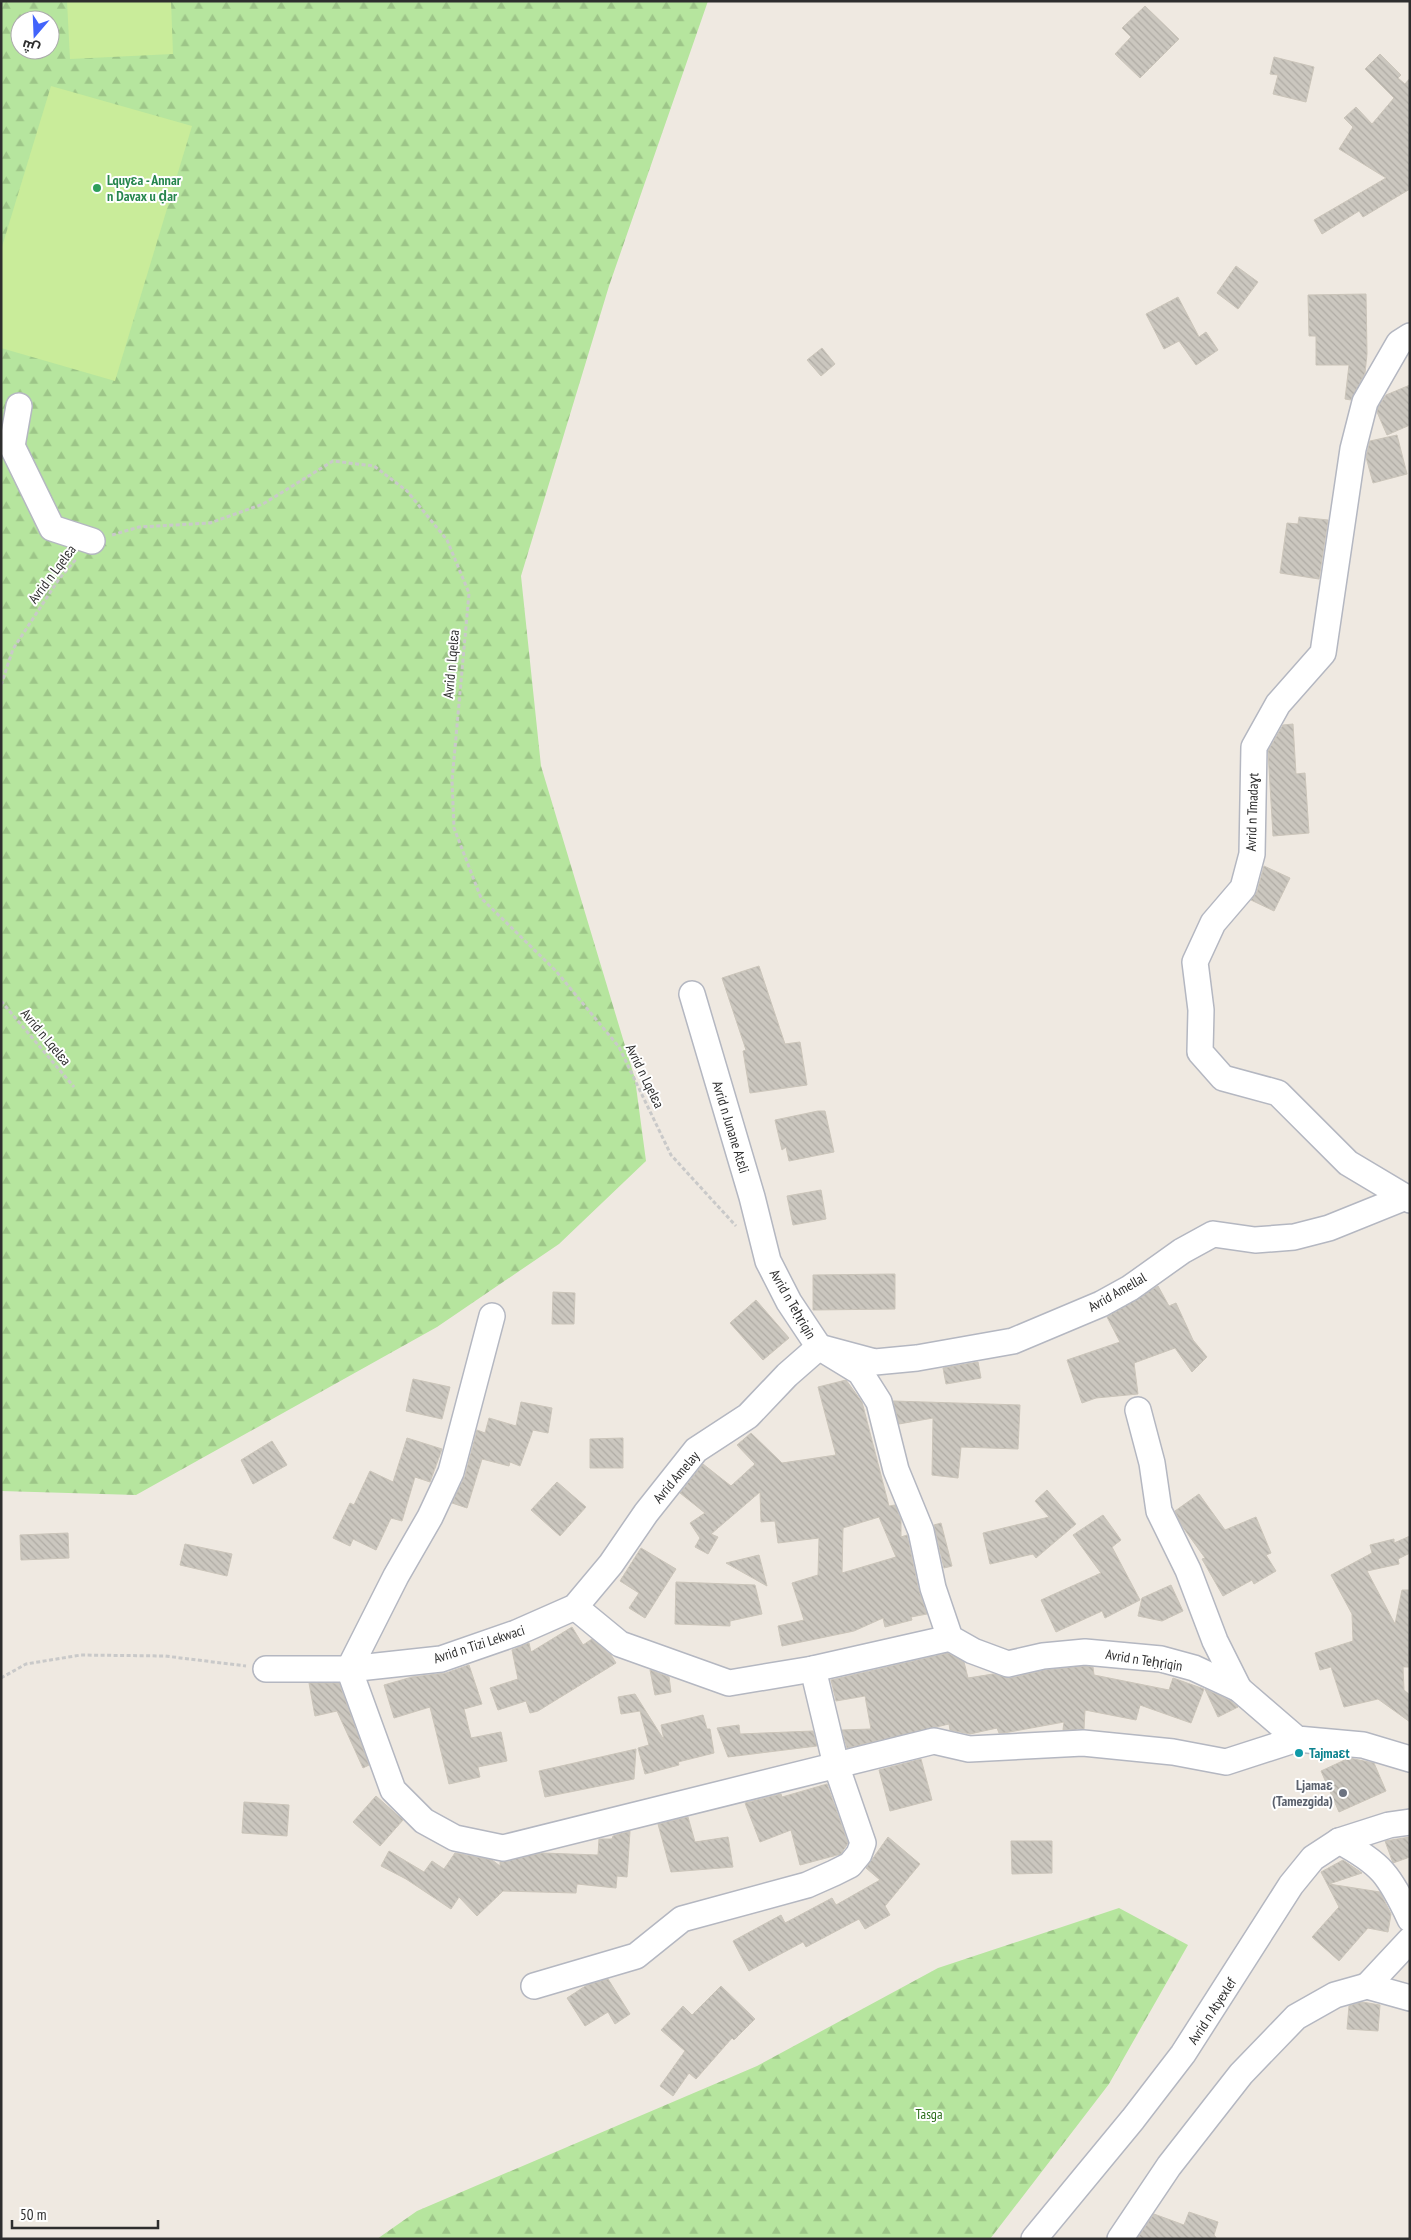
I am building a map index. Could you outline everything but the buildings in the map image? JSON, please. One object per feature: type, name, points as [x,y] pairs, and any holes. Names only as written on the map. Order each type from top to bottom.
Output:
[{"type":"street","name":"Avrid n Tmadaɣt","points":[[1408,1199],[1348,1163],[1278,1093],[1223,1078],[1200,1052],[1202,1010],[1195,962],[1213,923],[1243,888],[1252,854],[1254,747],[1278,704],[1323,652],[1353,449],[1363,411],[1366,402],[1399,343],[1410,336]]},
{"type":"street","points":[[19,406],[12,446],[52,528],[92,541]]},
{"type":"street","name":"Avrid n Junane Atɛli","points":[[692,994],[752,1197],[768,1261]]},
{"type":"street","name":"Avrid Amellal","points":[[819,1347],[875,1362],[917,1358],[1012,1341],[1101,1304],[1130,1288],[1182,1251],[1213,1234],[1255,1240],[1294,1237],[1329,1228],[1408,1199]]},
{"type":"street","name":"Avrid n Teḥṛiqin","points":[[768,1261],[789,1302],[819,1347],[860,1372],[879,1402],[896,1470],[921,1530],[933,1588],[950,1638],[973,1651],[1008,1664],[1043,1656],[1086,1652],[1161,1660],[1194,1668],[1238,1688],[1297,1739]]},
{"type":"street","points":[[492,1316],[451,1472],[430,1517],[396,1576],[349,1669],[393,1790],[424,1821],[455,1838],[503,1848],[934,1741],[969,1749],[1083,1743],[1173,1752],[1226,1762],[1297,1739],[1362,1745],[1410,1759]]},
{"type":"street","name":"Avrid Amelay","points":[[575,1608],[611,1564],[646,1513],[696,1450],[748,1416],[787,1375],[819,1347]]},
{"type":"street","points":[[1138,1410],[1152,1463],[1159,1511],[1188,1570],[1215,1641],[1238,1688]]},
{"type":"street","points":[[575,1608],[620,1644],[729,1683],[813,1669],[950,1638]]},
{"type":"street","name":"Avrid n Tizi Lekwaci","points":[[266,1669],[349,1669],[441,1659],[516,1633],[575,1608]]},
{"type":"street","points":[[534,1986],[636,1956],[682,1919],[807,1885],[850,1865],[859,1854],[863,1843],[836,1765],[813,1669]]},
{"type":"street","name":"Avrid n Atyexlef","points":[[1034,2239],[1134,2119],[1183,2054],[1291,1885],[1313,1858],[1338,1841],[1389,1825],[1410,1822]]},
{"type":"street","points":[[1338,1841],[1367,1856],[1392,1882],[1410,1919]]},
{"type":"street","points":[[1120,2239],[1169,2166],[1241,2074],[1296,2016],[1335,1996],[1367,1986],[1410,1940]]},
{"type":"street","points":[[1367,1986],[1410,1998]]},
{"type":"path","name":"Avrid n Lqelɛa","points":[[1,685],[13,649],[59,579],[92,541],[139,527],[210,523],[263,504],[333,461],[374,466],[407,491],[447,540],[468,593],[452,781],[454,828],[481,898],[556,971],[619,1047],[671,1155],[742,1233]]},
{"type":"path","name":"Avrid n Lqelɛa","points":[[1,1002],[74,1087]]},
{"type":"path","points":[[1,1678],[26,1664],[81,1655],[165,1656],[266,1669]]},
{"type":"green space","points":[[1,1],[708,1],[609,286],[521,576],[541,766],[635,1079],[646,1161],[559,1244],[437,1327],[136,1495],[1,1491]]},
{"type":"green space","points":[[67,1],[171,1],[173,54],[70,59]]},
{"type":"green space","name":"Lquyɛa - Annar n Davax u ḍar","points":[[51,86],[192,126],[115,381],[1,348],[1,250]]},
{"type":"green space","name":"Tasga","points":[[1119,1908],[1188,1945],[1109,2084],[990,2239],[377,2239],[417,2211],[757,2066],[938,1968]]},
{"type":"place","name":"Lquyɛa - Annar n Davax u ḍar","points":[[97,188]]},
{"type":"place","name":"Tajmaɛt","points":[[1299,1753]]},
{"type":"place","name":"Ljamaɛ (Tamezgida)","points":[[1343,1793]]}]
